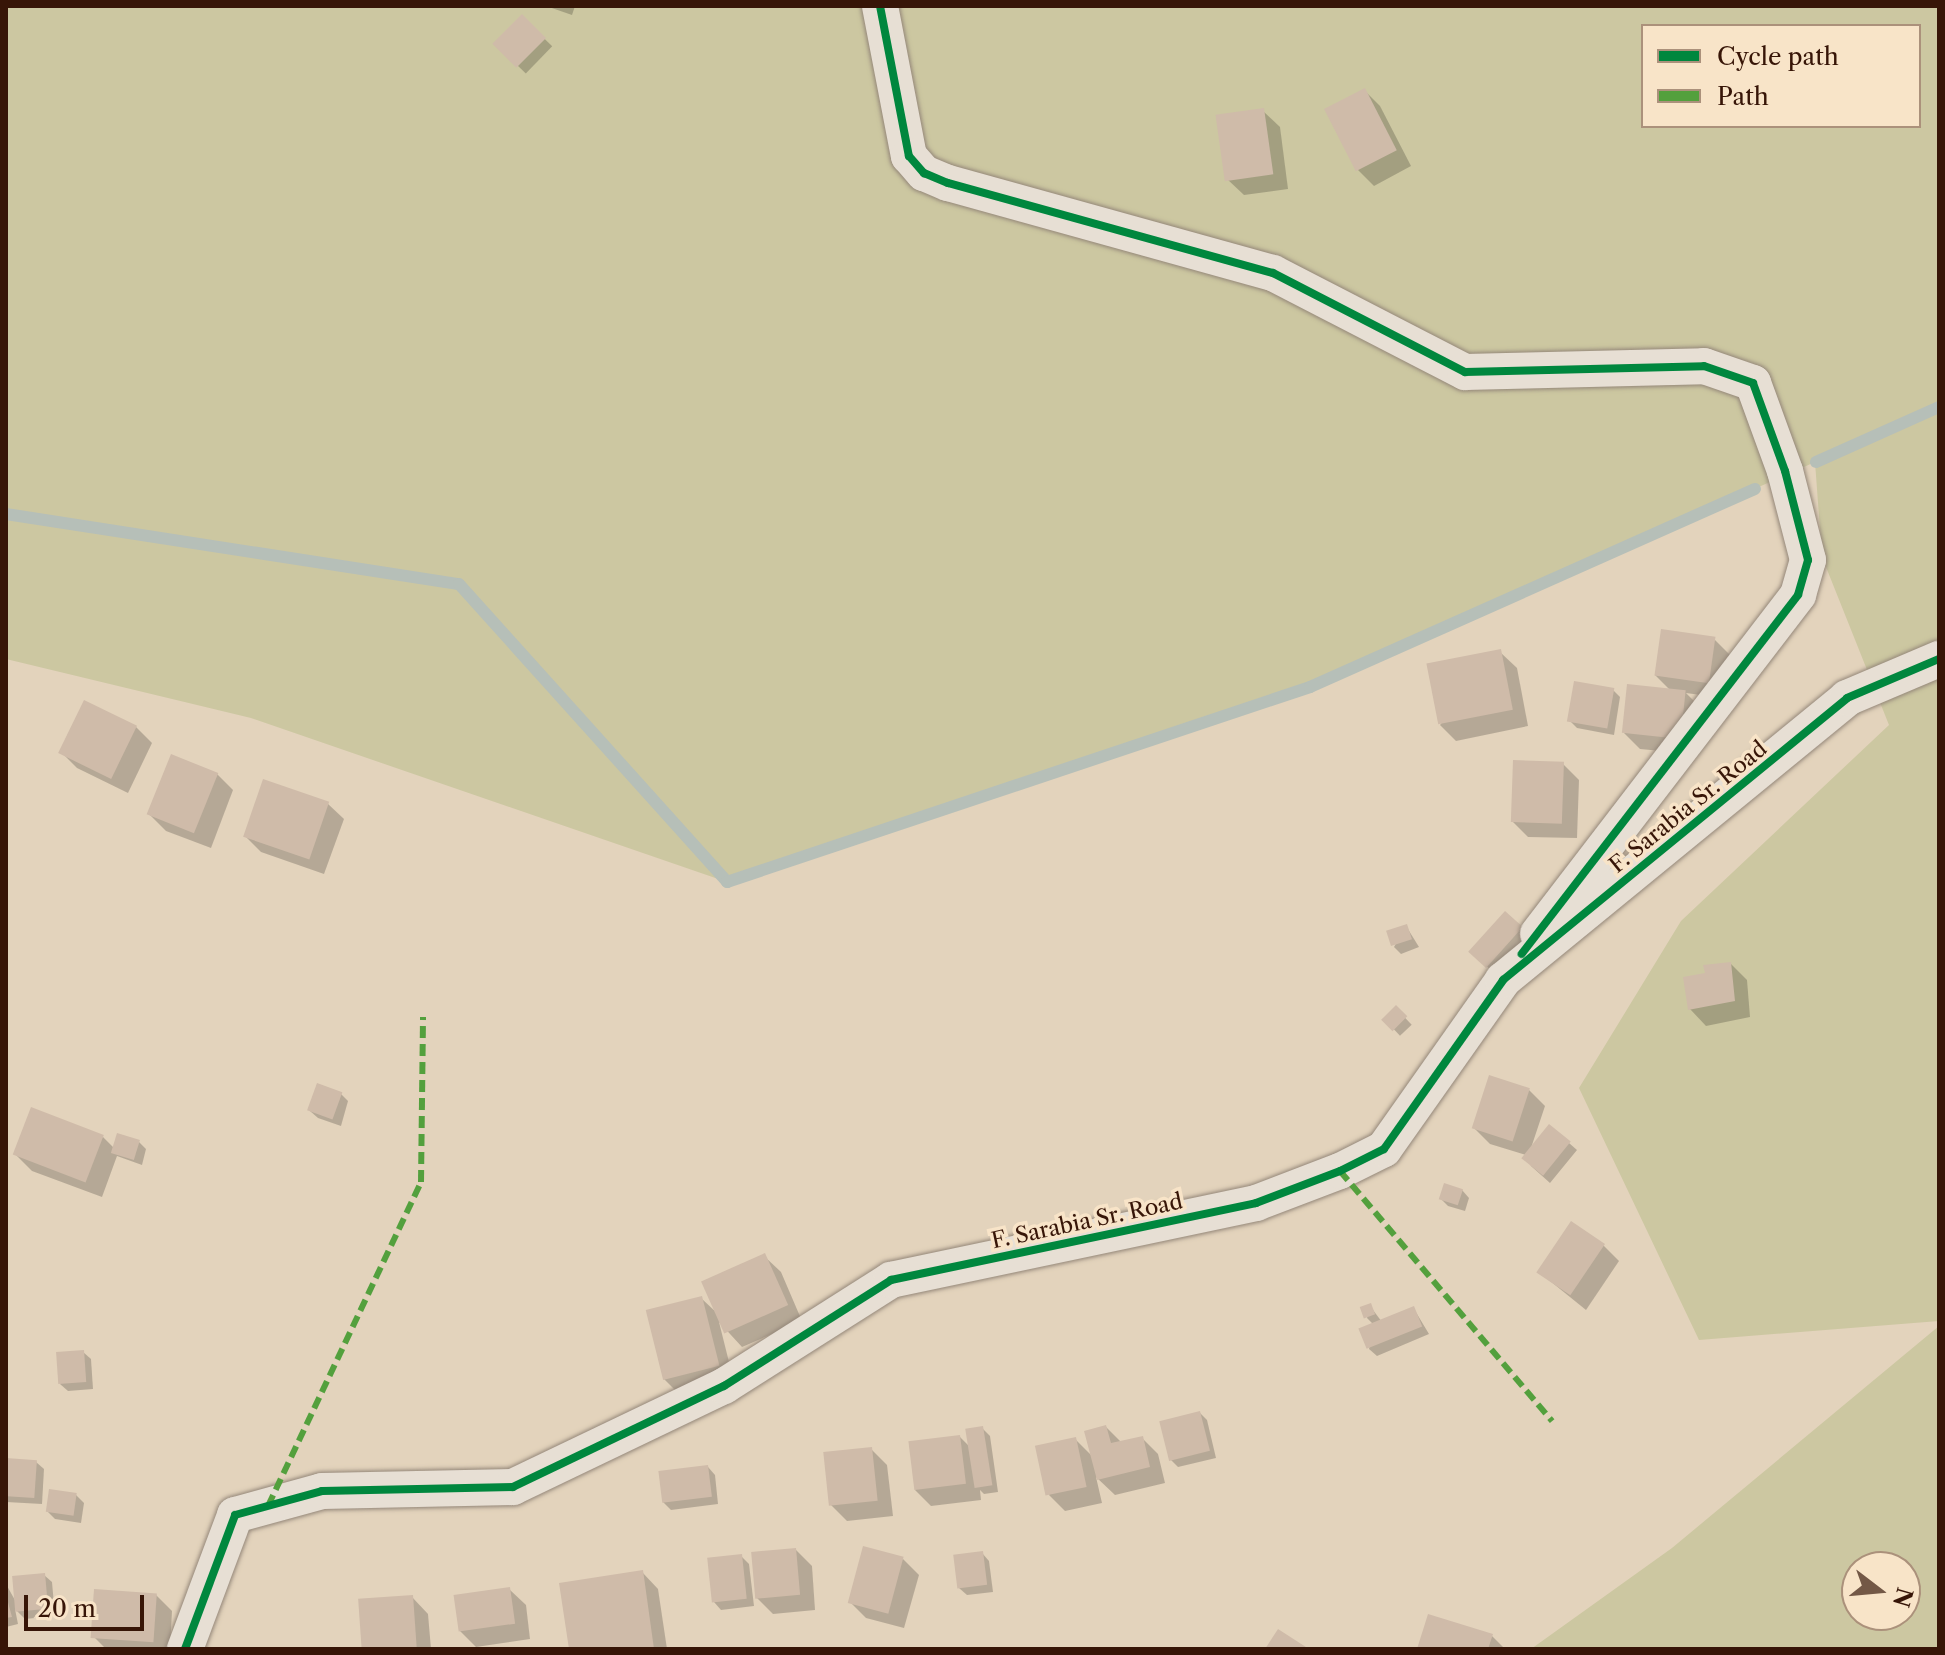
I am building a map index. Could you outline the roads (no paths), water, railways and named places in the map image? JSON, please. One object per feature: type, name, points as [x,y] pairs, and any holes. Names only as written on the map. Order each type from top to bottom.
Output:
[{"type":"street","points":[[880,6],[909,156],[924,173],[948,183],[1273,273],[1465,372],[1704,366],[1753,383],[1785,471],[1808,560],[1798,595],[1503,980]]},
{"type":"street","name":"F. Sarabia Sr. Road","points":[[185,1649],[191,1626],[235,1515],[322,1491],[513,1487],[724,1386],[891,1280],[1256,1203],[1384,1149],[1503,980],[1847,698],[1939,659]]},
{"type":"waterway","points":[[1816,462],[1939,407]]},
{"type":"waterway","points":[[6,514],[459,584],[727,882],[1310,687],[1755,489]]}]
